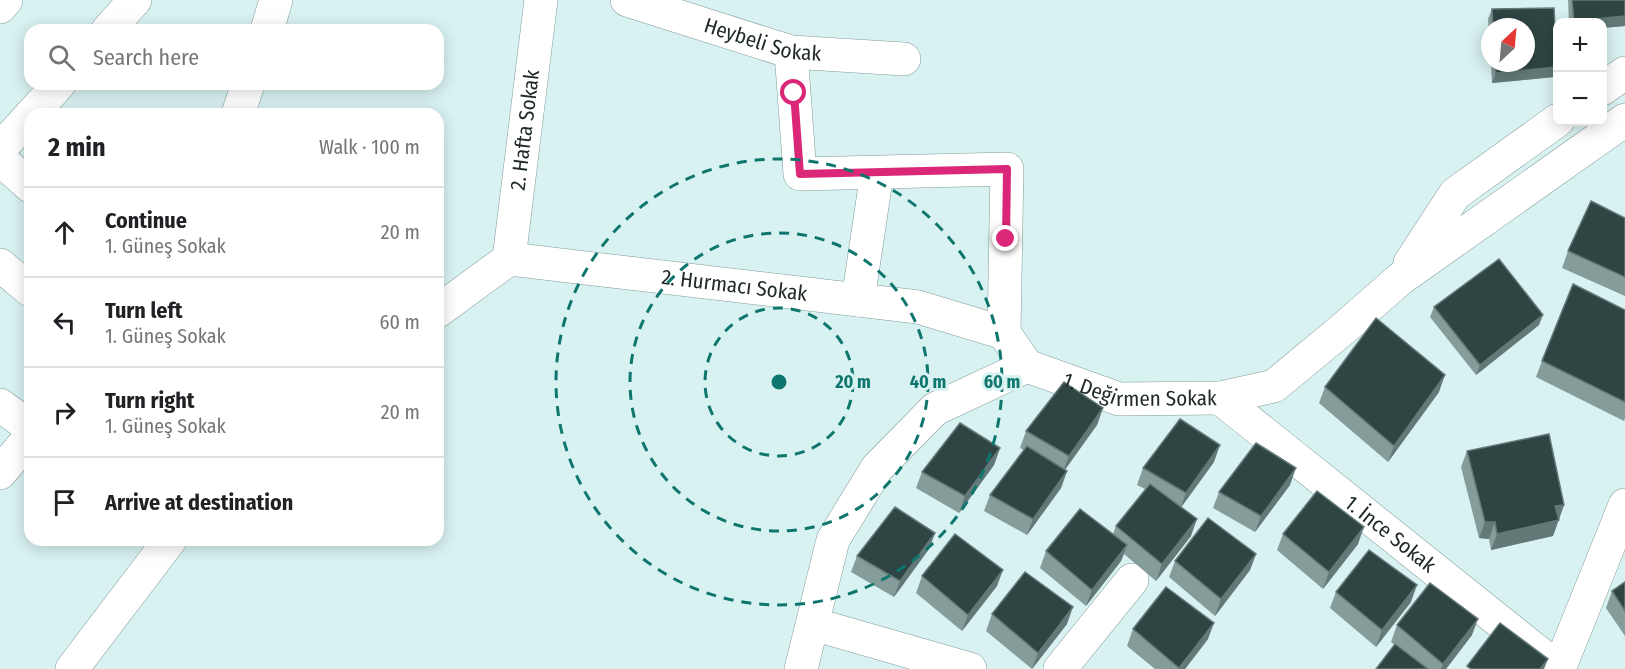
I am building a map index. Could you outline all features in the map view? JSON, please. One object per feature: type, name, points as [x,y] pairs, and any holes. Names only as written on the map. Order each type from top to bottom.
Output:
[{"type":"street","points":[[113,24],[135,0]]},
{"type":"street","name":"2. Hafta Sokak","points":[[509,259],[541,0]]},
{"type":"street","name":"Heybeli Sokak","points":[[627,0],[791,52],[904,59]]},
{"type":"street","points":[[791,52],[800,174],[1007,169],[1004,333],[1027,366],[935,408],[877,468],[833,540],[801,669]]},
{"type":"street","points":[[1607,86],[1625,74]]},
{"type":"street","points":[[37,108],[54,90]]},
{"type":"street","points":[[240,108],[246,90]]},
{"type":"street","name":"1. Değirmen Sokak","points":[[1027,366],[1119,399],[1220,398],[1274,386],[1344,329],[1400,279],[1625,120]]},
{"type":"street","points":[[0,149],[24,123]]},
{"type":"street","name":"1. Değirmen Sokak","points":[[1400,279],[1455,194],[1553,123]]},
{"type":"street","points":[[0,159],[24,181]]},
{"type":"street","points":[[858,300],[877,173]]},
{"type":"street","points":[[444,308],[509,259]]},
{"type":"street","name":"2. Hurmacı Sokak","points":[[509,259],[918,307],[1004,333]]},
{"type":"street","points":[[0,265],[24,285]]},
{"type":"street","name":"1. İnce Sokak","points":[[1220,398],[1559,669]]},
{"type":"street","points":[[0,405],[24,423]]},
{"type":"street","points":[[0,473],[24,444]]},
{"type":"street","points":[[1559,669],[1625,506]]},
{"type":"street","points":[[72,669],[165,546]]},
{"type":"street","points":[[1060,669],[1132,580]]},
{"type":"street","points":[[813,624],[970,669]]},
{"type":"building","points":[[1572,0],[1625,0],[1625,16],[1574,18]]},
{"type":"building","points":[[1554,8],[1553,67],[1535,69],[1535,18],[1492,18],[1492,9]]},
{"type":"building","points":[[1591,201],[1625,218],[1625,277],[1568,251]]},
{"type":"building","points":[[1499,259],[1543,315],[1480,365],[1434,307]]},
{"type":"building","points":[[1573,284],[1625,310],[1625,402],[1542,361]]},
{"type":"building","points":[[1376,318],[1445,375],[1394,446],[1325,387]]},
{"type":"building","points":[[1064,382],[1103,408],[1069,456],[1026,431]]},
{"type":"building","points":[[1180,419],[1220,445],[1186,493],[1143,468]]},
{"type":"building","points":[[960,423],[1000,448],[965,496],[922,472]]},
{"type":"building","points":[[1549,434],[1564,505],[1555,506],[1559,520],[1497,534],[1495,522],[1485,522],[1467,451]]},
{"type":"building","points":[[1256,443],[1296,468],[1261,516],[1219,492]]},
{"type":"building","points":[[1027,446],[1067,471],[1033,519],[990,495]]},
{"type":"building","points":[[1150,484],[1197,519],[1162,564],[1116,526]]},
{"type":"building","points":[[1317,491],[1364,527],[1329,572],[1283,534]]},
{"type":"building","points":[[895,507],[935,533],[900,581],[857,556]]},
{"type":"building","points":[[1080,509],[1127,545],[1092,590],[1046,551]]},
{"type":"building","points":[[1208,518],[1256,554],[1221,599],[1175,561]]},
{"type":"building","points":[[955,534],[1003,570],[968,615],[922,576]]},
{"type":"building","points":[[1369,550],[1417,585],[1382,630],[1336,592]]},
{"type":"building","points":[[1025,572],[1073,607],[1038,653],[992,614]]},
{"type":"building","points":[[1625,582],[1625,611],[1612,591]]},
{"type":"building","points":[[1430,583],[1478,619],[1443,664],[1397,625]]},
{"type":"building","points":[[1166,587],[1214,623],[1179,668],[1133,629]]},
{"type":"building","points":[[1500,623],[1548,659],[1540,669],[1471,669],[1467,666]]},
{"type":"building","points":[[1395,644],[1428,669],[1376,669]]},
{"type":"route","points":[[794,93],[800,174],[1007,169],[1006,239]]}]
